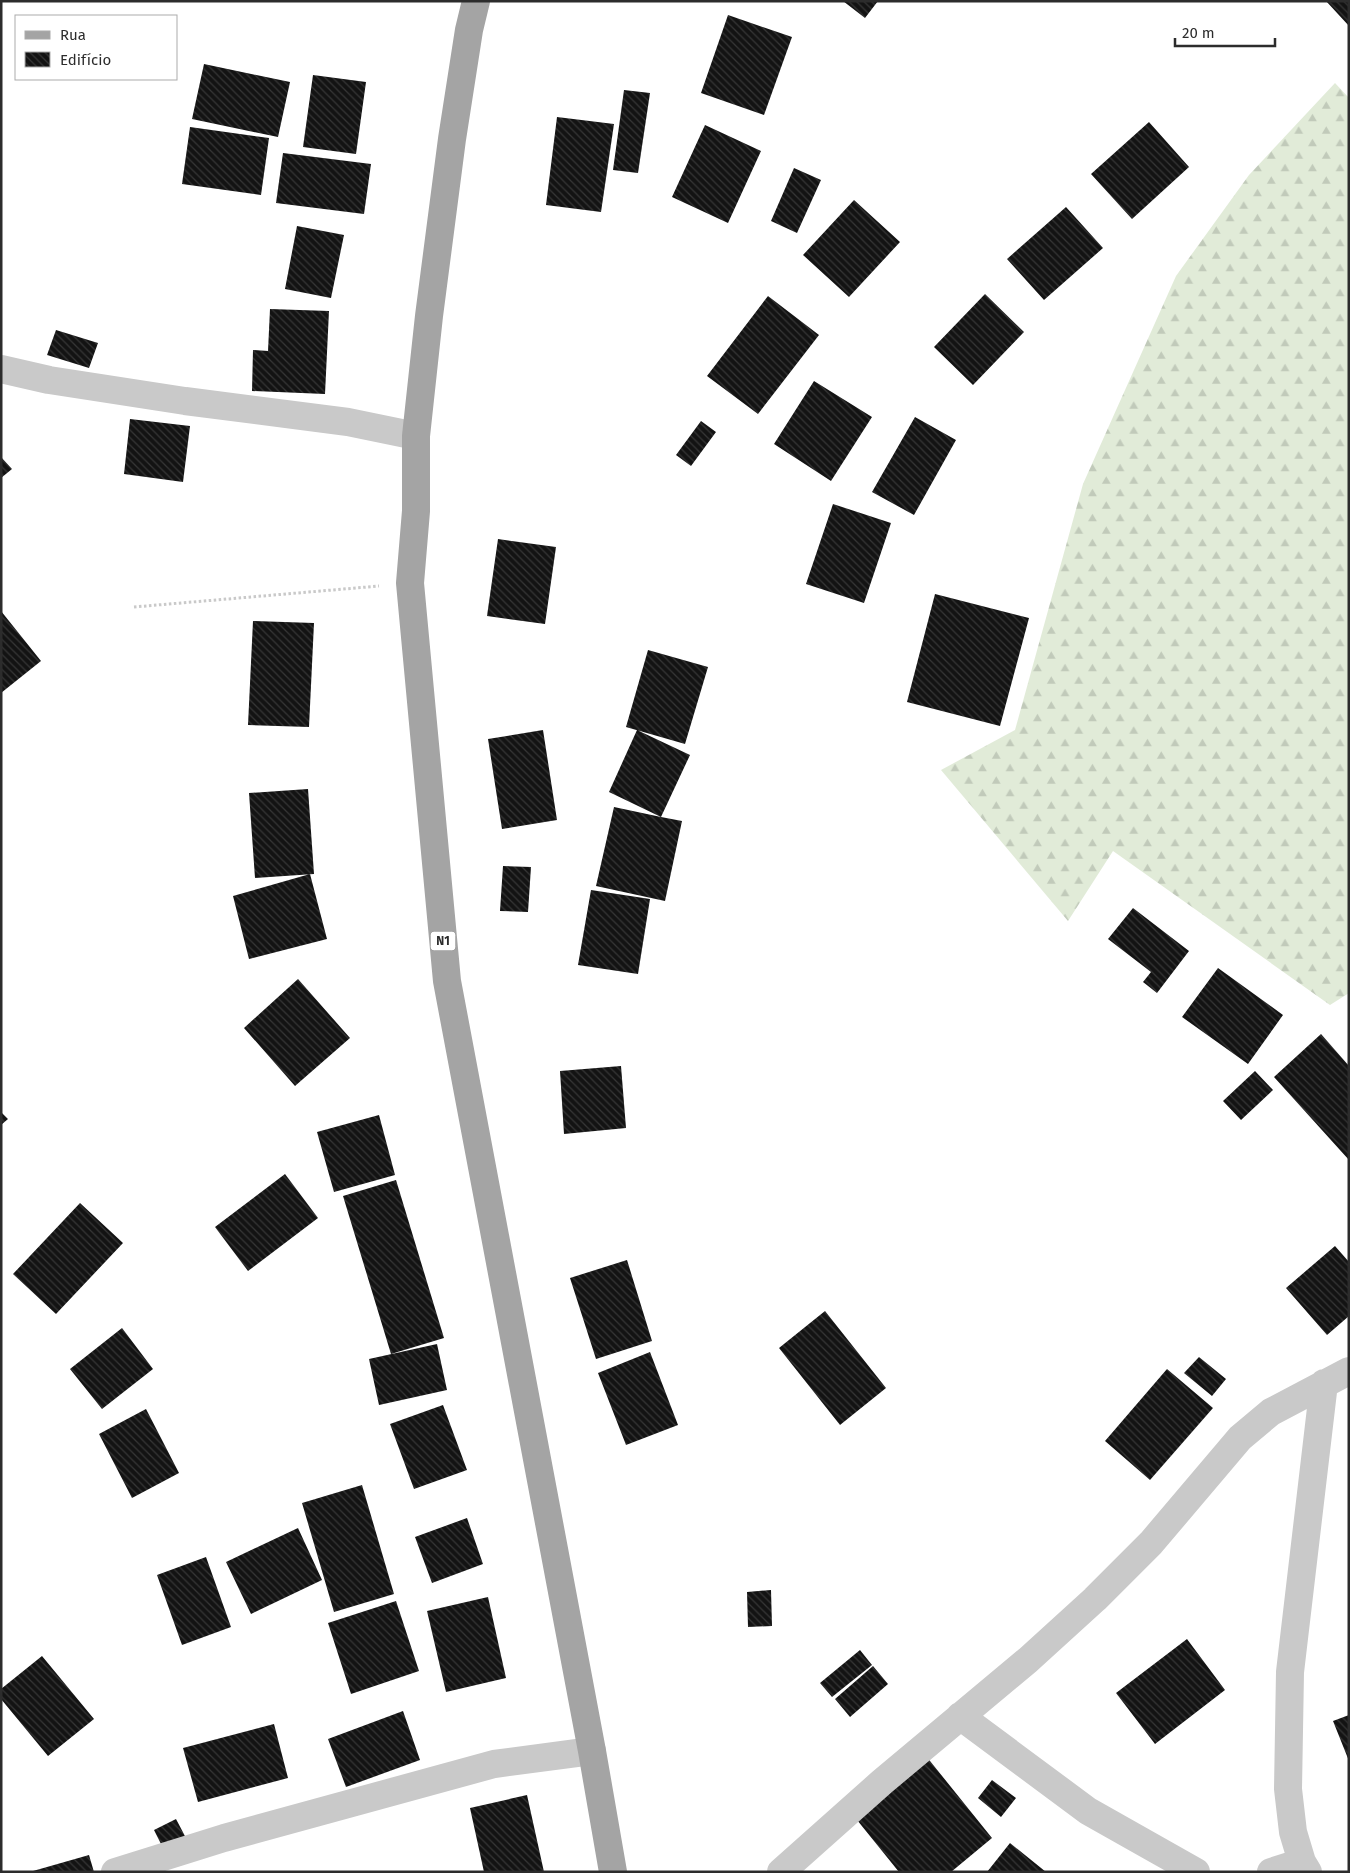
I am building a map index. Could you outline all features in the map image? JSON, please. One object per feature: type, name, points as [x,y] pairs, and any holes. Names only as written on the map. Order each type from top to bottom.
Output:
[{"type":"main road","name":"N1","points":[[476,1],[469,30],[451,149],[429,316],[416,436],[416,511],[410,583],[447,981],[592,1751],[613,1872]]},
{"type":"street","points":[[1,369],[49,380],[348,422],[416,436]]},
{"type":"street","points":[[781,1872],[960,1716],[1028,1660],[1095,1599],[1151,1543],[1240,1438],[1271,1412],[1349,1371]]},
{"type":"street","points":[[1271,1872],[1305,1867],[1293,1832],[1288,1789],[1290,1672],[1324,1383]]},
{"type":"street","points":[[960,1716],[1088,1811],[1196,1872]]},
{"type":"street","points":[[115,1872],[224,1838],[494,1764],[592,1751]]},
{"type":"path","points":[[134,607],[410,583]]},
{"type":"green space","points":[[1335,83],[1349,98],[1349,993],[1330,1005],[1113,851],[1068,921],[941,770],[1015,730],[1083,484],[1176,276],[1249,175]]},
{"type":"building","points":[[843,1],[878,1],[865,18]]},
{"type":"building","points":[[1326,1],[1349,1],[1349,26]]},
{"type":"building","points":[[728,15],[792,37],[764,115],[701,93]]},
{"type":"building","points":[[204,64],[290,82],[278,137],[192,119]]},
{"type":"building","points":[[313,75],[366,82],[356,154],[303,147]]},
{"type":"building","points":[[624,90],[650,93],[638,173],[613,170]]},
{"type":"building","points":[[557,117],[614,124],[601,212],[546,205]]},
{"type":"building","points":[[1149,122],[1189,167],[1132,219],[1091,174]]},
{"type":"building","points":[[705,125],[761,151],[728,223],[672,197]]},
{"type":"building","points":[[190,127],[269,138],[261,195],[182,184]]},
{"type":"building","points":[[283,153],[371,164],[364,214],[276,203]]},
{"type":"building","points":[[794,168],[821,180],[797,233],[771,221]]},
{"type":"building","points":[[854,200],[900,242],[849,297],[803,255]]},
{"type":"building","points":[[1066,207],[1103,248],[1044,300],[1007,259]]},
{"type":"building","points":[[297,226],[344,235],[331,298],[285,289]]},
{"type":"building","points":[[985,294],[1024,332],[973,385],[934,347]]},
{"type":"building","points":[[768,296],[819,335],[758,414],[707,376]]},
{"type":"building","points":[[270,309],[329,311],[325,394],[252,391],[253,350],[268,351]]},
{"type":"building","points":[[56,330],[98,343],[89,368],[47,355]]},
{"type":"building","points":[[814,381],[872,417],[831,481],[774,444]]},
{"type":"building","points":[[915,417],[956,440],[914,515],[872,492]]},
{"type":"building","points":[[130,419],[190,426],[183,482],[124,474]]},
{"type":"building","points":[[701,421],[716,432],[691,466],[676,455]]},
{"type":"building","points":[[1,457],[12,469],[1,478]]},
{"type":"building","points":[[833,504],[891,523],[864,603],[806,584]]},
{"type":"building","points":[[498,539],[556,547],[545,624],[487,616]]},
{"type":"building","points":[[935,594],[1029,618],[1000,726],[907,702]]},
{"type":"building","points":[[1,611],[41,661],[1,693]]},
{"type":"building","points":[[253,621],[314,623],[309,727],[248,725]]},
{"type":"building","points":[[648,650],[708,667],[685,744],[626,727]]},
{"type":"building","points":[[543,730],[557,820],[502,829],[488,739]]},
{"type":"building","points":[[637,730],[690,755],[661,817],[609,792]]},
{"type":"building","points":[[308,789],[314,874],[255,878],[249,793]]},
{"type":"building","points":[[614,807],[682,821],[665,901],[596,886]]},
{"type":"building","points":[[503,866],[531,867],[528,912],[500,911]]},
{"type":"building","points":[[310,874],[327,939],[249,959],[233,896]]},
{"type":"building","points":[[591,890],[650,899],[638,974],[578,965]]},
{"type":"building","points":[[1133,908],[1189,951],[1157,993],[1143,982],[1151,972],[1108,939]]},
{"type":"building","points":[[1218,968],[1283,1015],[1248,1064],[1182,1017]]},
{"type":"building","points":[[298,979],[350,1038],[295,1086],[244,1028]]},
{"type":"building","points":[[1321,1034],[1349,1066],[1349,1160],[1274,1077]]},
{"type":"building","points":[[621,1066],[626,1128],[564,1134],[560,1071]]},
{"type":"building","points":[[1255,1071],[1273,1090],[1241,1120],[1223,1101]]},
{"type":"building","points":[[1,1112],[8,1119],[1,1125]]},
{"type":"building","points":[[379,1115],[395,1175],[334,1192],[317,1132]]},
{"type":"building","points":[[285,1174],[318,1218],[248,1271],[215,1227]]},
{"type":"building","points":[[396,1180],[444,1338],[391,1354],[343,1196]]},
{"type":"building","points":[[80,1203],[123,1243],[56,1314],[13,1274]]},
{"type":"building","points":[[1335,1246],[1349,1262],[1349,1316],[1327,1335],[1286,1288]]},
{"type":"building","points":[[627,1260],[652,1341],[596,1359],[570,1278]]},
{"type":"building","points":[[825,1311],[886,1388],[840,1425],[779,1348]]},
{"type":"building","points":[[122,1328],[153,1369],[102,1409],[70,1369]]},
{"type":"building","points":[[437,1344],[447,1390],[379,1405],[369,1359]]},
{"type":"building","points":[[650,1352],[678,1425],[626,1445],[598,1373]]},
{"type":"building","points":[[1199,1357],[1226,1379],[1212,1396],[1184,1373]]},
{"type":"building","points":[[1167,1369],[1213,1408],[1150,1480],[1105,1441]]},
{"type":"building","points":[[443,1405],[467,1470],[414,1489],[390,1424]]},
{"type":"building","points":[[146,1409],[179,1473],[132,1498],[99,1434]]},
{"type":"building","points":[[362,1485],[394,1594],[334,1612],[302,1503]]},
{"type":"building","points":[[467,1518],[483,1564],[432,1583],[415,1537]]},
{"type":"building","points":[[298,1528],[322,1580],[251,1614],[226,1562]]},
{"type":"building","points":[[206,1557],[231,1627],[182,1645],[157,1575]]},
{"type":"building","points":[[771,1590],[772,1626],[748,1627],[747,1592]]},
{"type":"building","points":[[488,1597],[506,1678],[446,1692],[427,1611]]},
{"type":"building","points":[[396,1601],[419,1671],[351,1694],[328,1623]]},
{"type":"building","points":[[1187,1639],[1225,1690],[1155,1744],[1116,1693]]},
{"type":"building","points":[[860,1650],[872,1665],[832,1697],[820,1683]]},
{"type":"building","points":[[42,1656],[94,1719],[48,1756],[1,1699],[1,1689]]},
{"type":"building","points":[[873,1666],[888,1684],[850,1717],[835,1699]]},
{"type":"building","points":[[403,1711],[420,1760],[346,1787],[328,1739]]},
{"type":"building","points":[[1349,1715],[1349,1761],[1333,1721]]},
{"type":"building","points":[[274,1724],[288,1778],[198,1802],[183,1748]]},
{"type":"building","points":[[926,1756],[992,1838],[951,1872],[899,1872],[853,1815]]},
{"type":"building","points":[[992,1780],[1016,1798],[1001,1817],[978,1798]]},
{"type":"building","points":[[527,1795],[544,1872],[484,1872],[470,1808]]},
{"type":"building","points":[[176,1819],[186,1838],[164,1850],[154,1830]]},
{"type":"building","points":[[1010,1843],[1046,1872],[987,1872]]},
{"type":"building","points":[[89,1855],[94,1872],[33,1872],[33,1871]]}]
